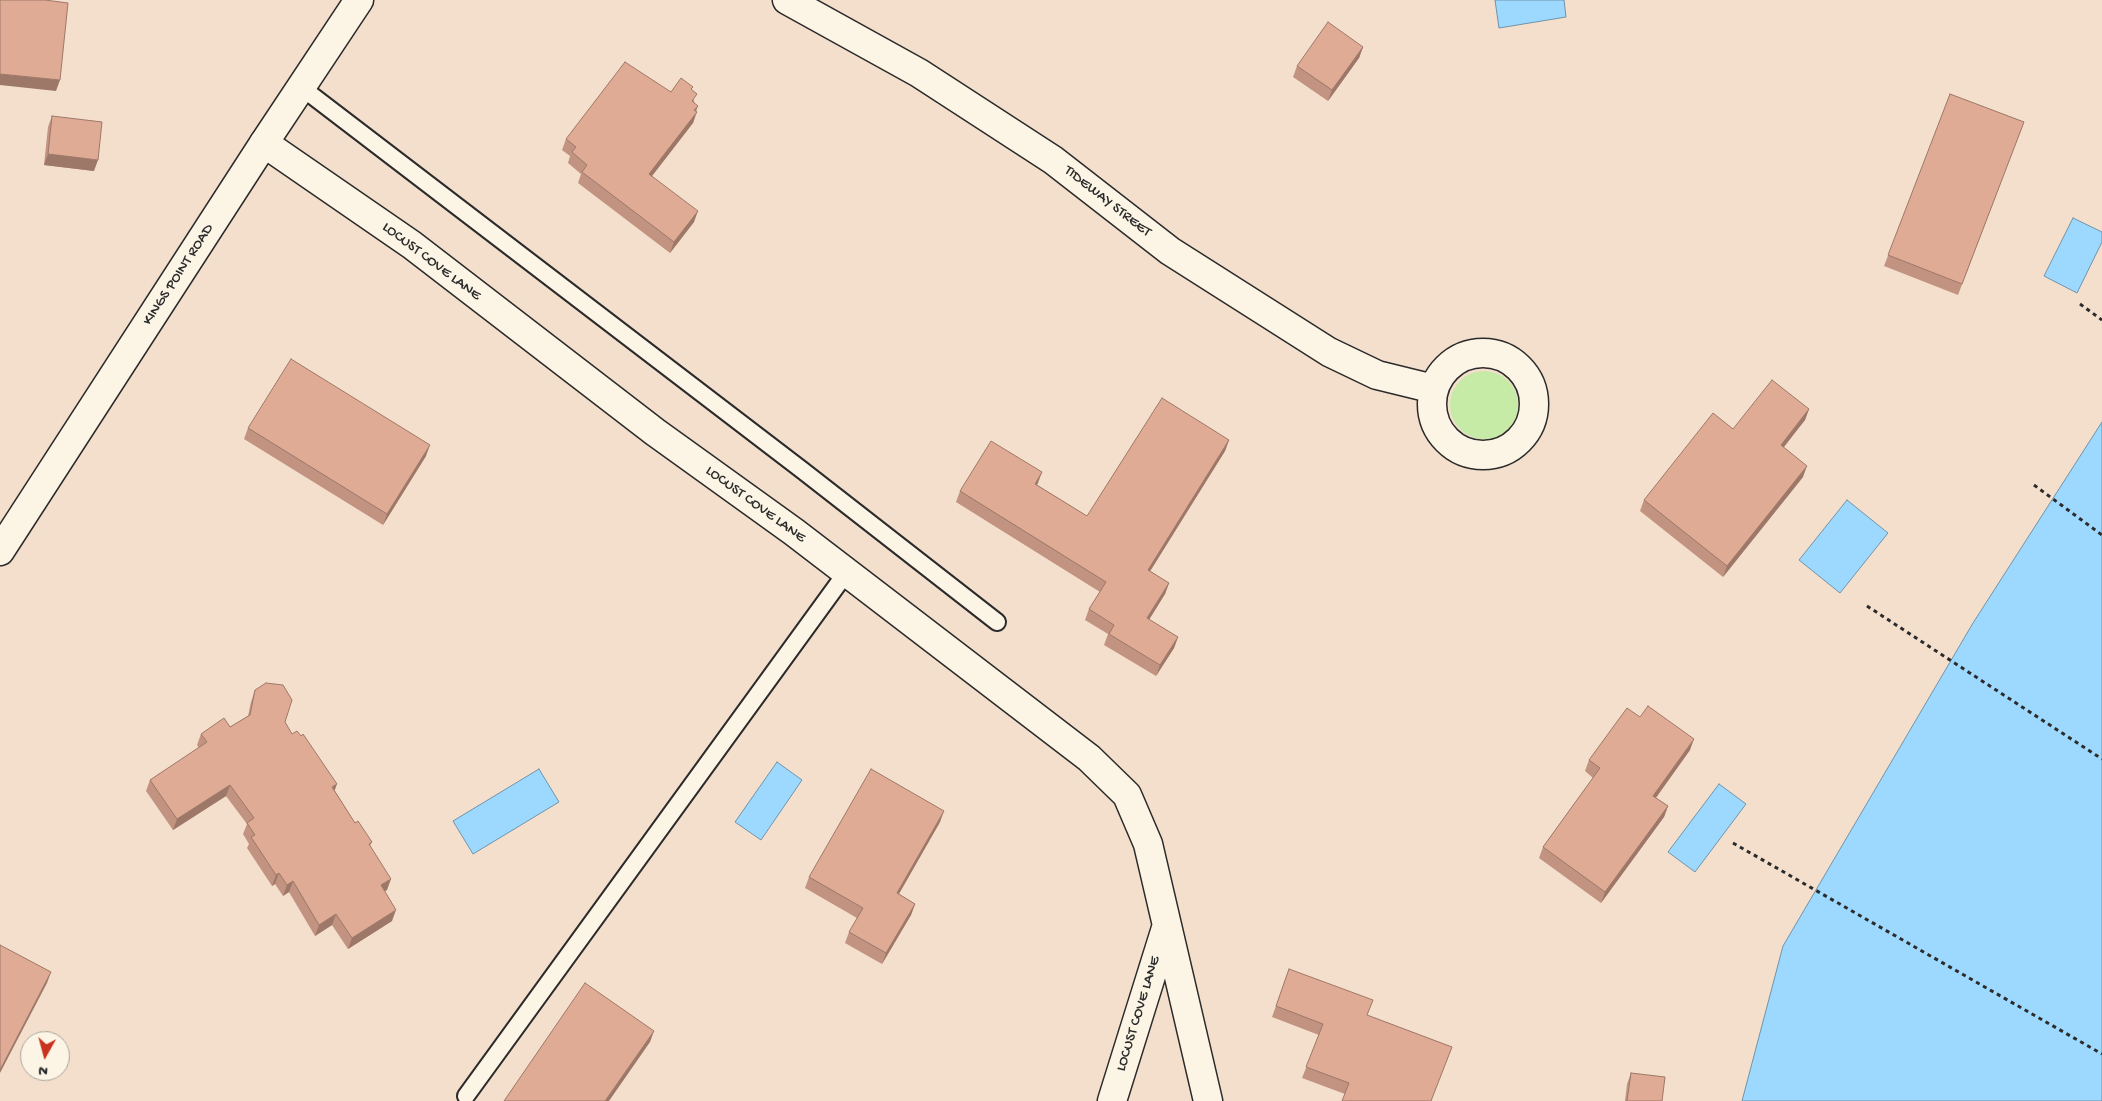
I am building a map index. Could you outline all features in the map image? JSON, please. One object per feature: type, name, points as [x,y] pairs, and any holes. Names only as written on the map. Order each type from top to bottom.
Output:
[{"type":"street","name":"KINGS POINT ROAD","points":[[0,551],[264,142],[359,0]]},
{"type":"street","name":"TIDEWAY STREET","points":[[787,0],[927,78],[1053,160],[1170,251],[1329,352],[1377,375],[1434,389]]},
{"type":"street","name":"LOCUST COVE LANE","points":[[264,142],[412,245],[655,432],[846,573],[1089,758],[1127,795],[1148,844],[1208,1101]]},
{"type":"street","name":"LOCUST COVE LANE","points":[[1112,1101],[1166,927]]},
{"type":"lane","points":[[301,88],[802,470],[997,622]]},
{"type":"lane","points":[[466,1096],[846,573]]},
{"type":"path","points":[[2080,304],[2102,320]]},
{"type":"path","points":[[2034,485],[2102,535]]},
{"type":"path","points":[[1867,606],[2102,759]]},
{"type":"path","points":[[1733,843],[2102,1054]]},
{"type":"green space","points":[[1484,371],[1497,374],[1508,381],[1515,392],[1518,405],[1515,418],[1508,429],[1497,436],[1484,439],[1471,436],[1460,429],[1453,418],[1450,405],[1453,392],[1460,381],[1471,374]]},
{"type":"water","points":[[1495,0],[1564,0],[1566,17],[1499,28]]},
{"type":"water","points":[[2073,218],[2102,232],[2102,242],[2077,293],[2044,276]]},
{"type":"water","points":[[2102,422],[2102,1101],[1742,1101],[1783,946],[1973,623]]},
{"type":"water","points":[[1847,500],[1888,533],[1840,593],[1799,560]]},
{"type":"water","points":[[777,762],[802,780],[761,840],[735,822]]},
{"type":"water","points":[[539,769],[559,802],[473,854],[453,821]]},
{"type":"water","points":[[1719,784],[1746,804],[1695,872],[1668,852]]},
{"type":"building","points":[[0,0],[45,0],[68,3],[60,80],[0,74]]},
{"type":"building","points":[[1328,22],[1363,47],[1332,90],[1297,66]]},
{"type":"building","points":[[625,62],[671,92],[681,78],[693,87],[691,89],[697,94],[692,101],[698,106],[694,110],[697,112],[649,174],[698,211],[674,242],[582,172],[587,165],[572,152],[576,147],[566,139]]},
{"type":"building","points":[[1950,94],[2024,122],[1962,284],[1888,255]]},
{"type":"building","points":[[52,116],[102,122],[98,160],[48,154]]},
{"type":"building","points":[[291,359],[430,445],[387,514],[248,428]]},
{"type":"building","points":[[1772,380],[1809,409],[1781,445],[1807,466],[1727,566],[1644,500],[1713,413],[1733,429]]},
{"type":"building","points":[[1162,398],[1229,440],[1148,570],[1169,583],[1147,618],[1178,637],[1160,665],[1109,634],[1114,625],[1089,609],[1106,582],[960,491],[991,441],[1042,472],[1035,484],[1087,516]]},
{"type":"building","points":[[266,683],[283,685],[292,700],[285,722],[292,734],[297,731],[301,736],[303,734],[337,784],[332,787],[355,823],[358,821],[372,842],[369,844],[391,879],[381,885],[396,910],[352,938],[336,914],[319,925],[293,881],[287,885],[279,873],[276,875],[251,837],[255,835],[247,823],[254,818],[230,785],[177,819],[150,780],[207,742],[201,734],[224,718],[230,727],[250,715],[255,690]]},
{"type":"building","points":[[1648,706],[1694,739],[1653,796],[1668,806],[1605,892],[1543,847],[1600,768],[1589,760],[1627,708],[1640,717]]},
{"type":"building","points":[[871,769],[944,811],[897,893],[915,904],[886,953],[849,932],[863,908],[809,877]]},
{"type":"building","points":[[0,945],[51,972],[0,1070]]},
{"type":"building","points":[[1289,969],[1373,1000],[1367,1015],[1452,1047],[1431,1101],[1342,1101],[1349,1083],[1306,1067],[1323,1024],[1276,1006]]},
{"type":"building","points":[[585,983],[654,1031],[605,1101],[504,1101]]},
{"type":"building","points":[[1631,1073],[1665,1077],[1662,1101],[1627,1101]]}]
